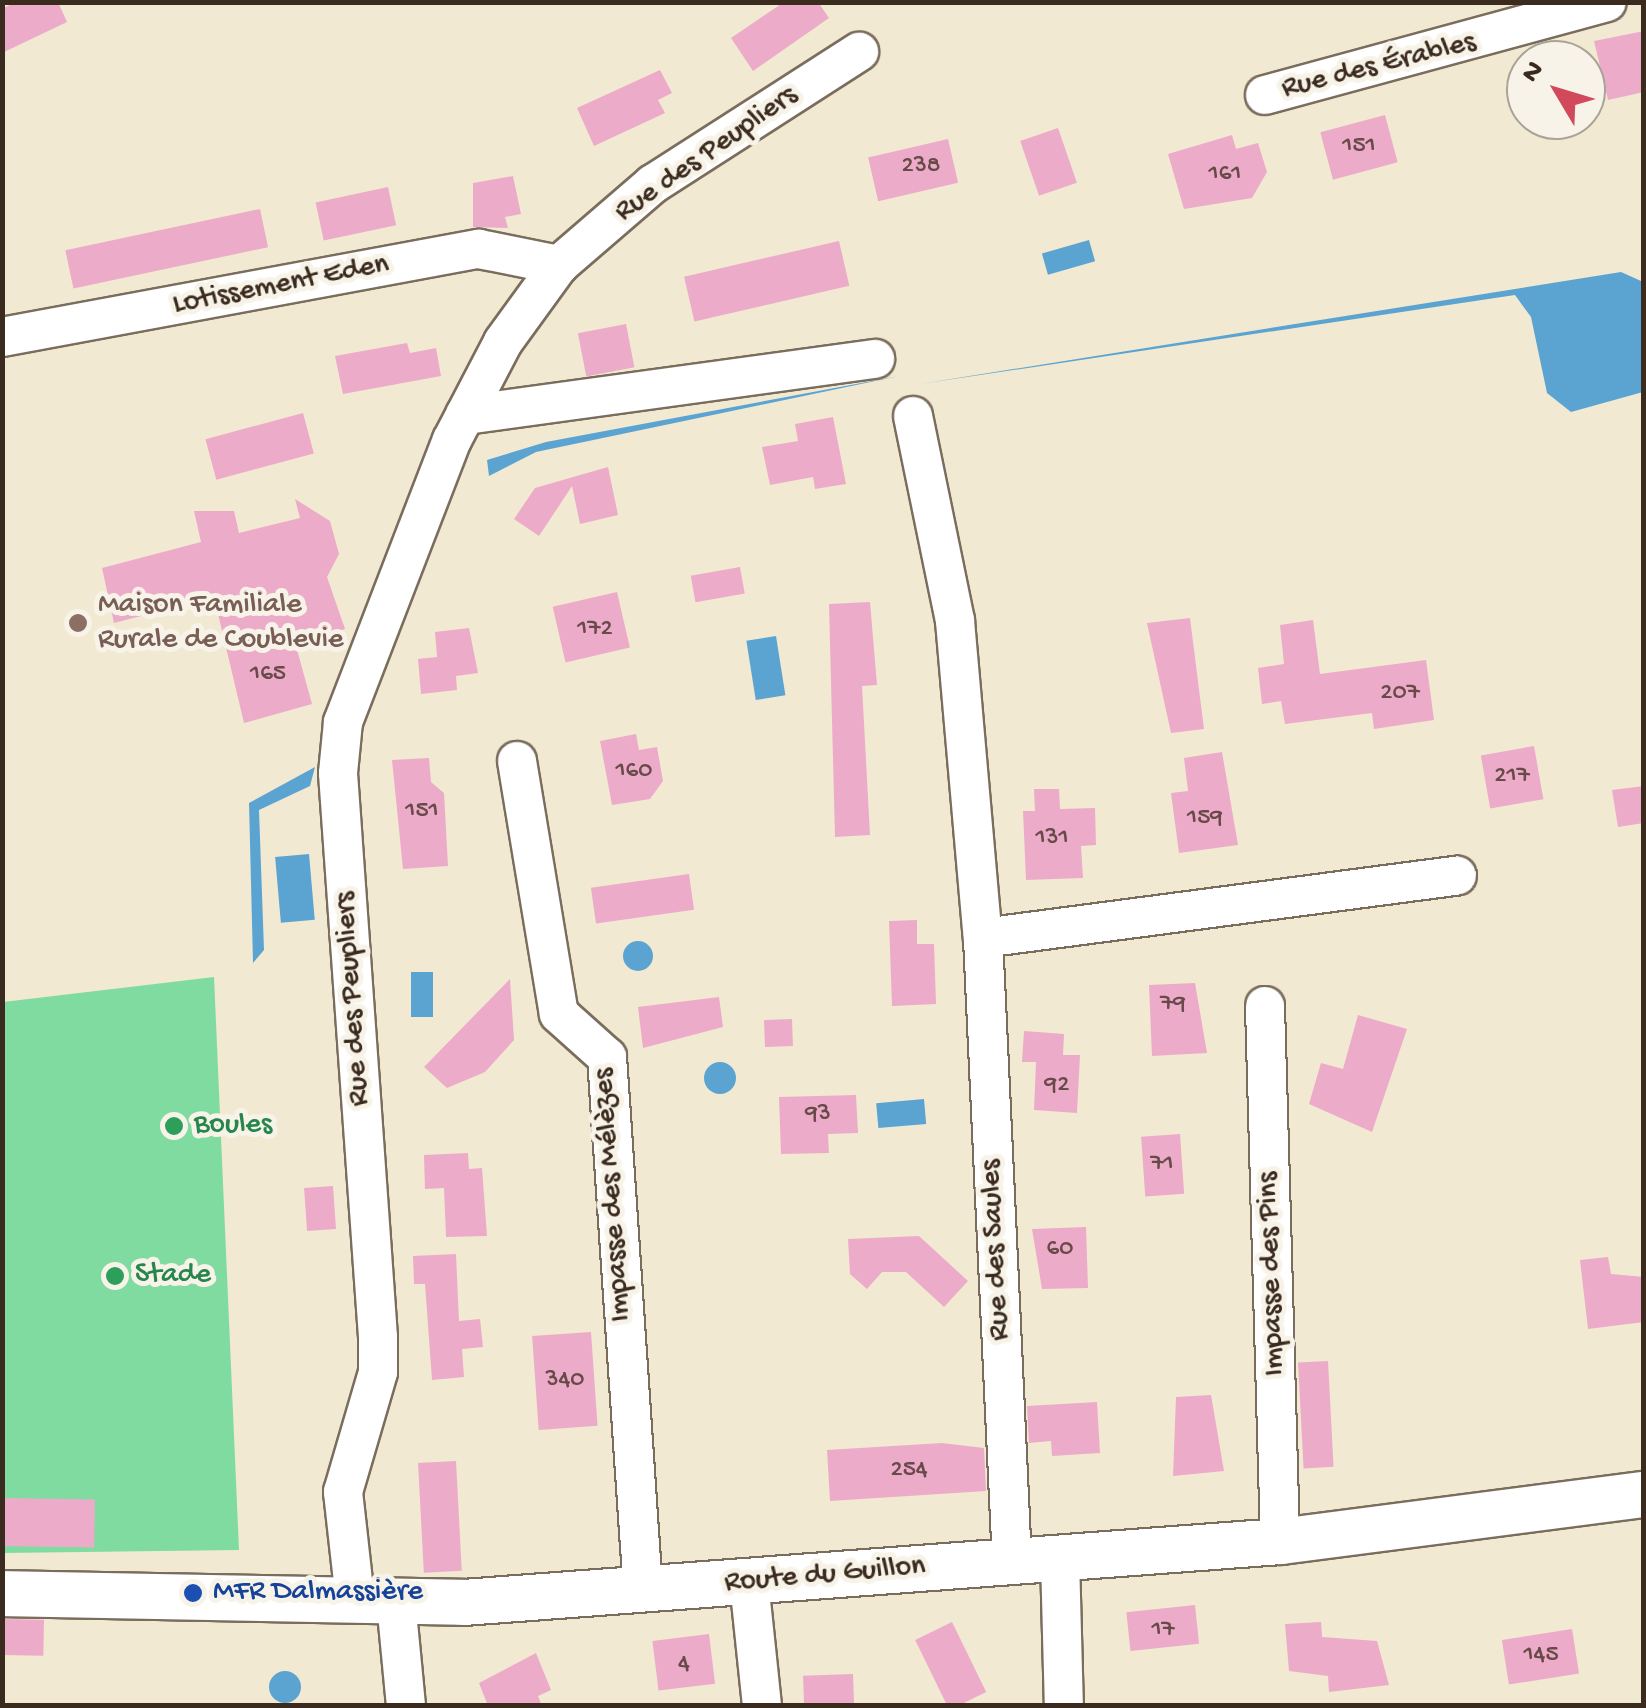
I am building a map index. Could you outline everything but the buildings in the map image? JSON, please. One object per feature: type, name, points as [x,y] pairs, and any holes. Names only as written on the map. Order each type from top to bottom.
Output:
[{"type":"street","name":"Rue des Érables","points":[[1265,96],[1607,2]]},
{"type":"street","name":"Rue des Peupliers","points":[[406,1706],[343,1492],[378,1372],[378,1337],[340,756],[343,722],[465,415],[558,265],[654,184],[858,52]]},
{"type":"street","name":"Lotissement Eden","points":[[2,338],[479,248],[558,265]]},
{"type":"street","points":[[465,415],[875,359]]},
{"type":"street","name":"Rue des Saules","points":[[913,416],[956,621],[983,938],[1012,1562]]},
{"type":"street","name":"Impasse des Mélèzes","points":[[517,761],[559,1014],[607,1057],[643,1591]]},
{"type":"street","points":[[983,938],[1457,876]]},
{"type":"street","name":"Impasse des Pins","points":[[1265,1006],[1280,1541]]},
{"type":"street","name":"Route du Guillon","points":[[2,1593],[376,1600],[643,1591],[1280,1541],[1644,1494]]},
{"type":"street","points":[[1060,1558],[1064,1706]]},
{"type":"street","points":[[749,1582],[762,1706]]},
{"type":"green space","name":"Stade","points":[[214,977],[239,1550],[3,1553],[3,1002]]},
{"type":"water","points":[[1089,240],[1095,261],[1048,275],[1042,254]]},
{"type":"water","points":[[1621,272],[1641,281],[1643,392],[1571,412],[1547,393],[1531,317],[1515,295],[920,384]]},
{"type":"water","points":[[899,376],[536,452],[489,476],[487,460],[546,442]]},
{"type":"water","points":[[776,636],[785,695],[756,700],[746,641]]},
{"type":"water","points":[[315,767],[310,786],[259,810],[264,950],[253,963],[249,803]]},
{"type":"water","points":[[309,854],[315,920],[281,923],[275,857]]},
{"type":"water","points":[[638,941],[652,950],[653,956],[644,970],[638,971],[624,962],[623,956],[632,942]]},
{"type":"water","points":[[411,972],[433,972],[433,1017],[411,1017]]},
{"type":"water","points":[[720,1062],[731,1067],[736,1078],[731,1089],[720,1094],[709,1089],[704,1078],[709,1067]]},
{"type":"water","points":[[924,1099],[926,1124],[878,1128],[876,1103]]},
{"type":"water","points":[[285,1671],[296,1676],[301,1687],[296,1698],[285,1703],[274,1698],[269,1687],[274,1676]]},
{"type":"place","name":"Maison Familiale Rurale de Coublevie","points":[[78,623]]},
{"type":"place","name":"Boules","points":[[174,1126]]},
{"type":"place","name":"Stade","points":[[115,1276]]},
{"type":"place","name":"MFR Dalmassière","points":[[193,1593]]}]
